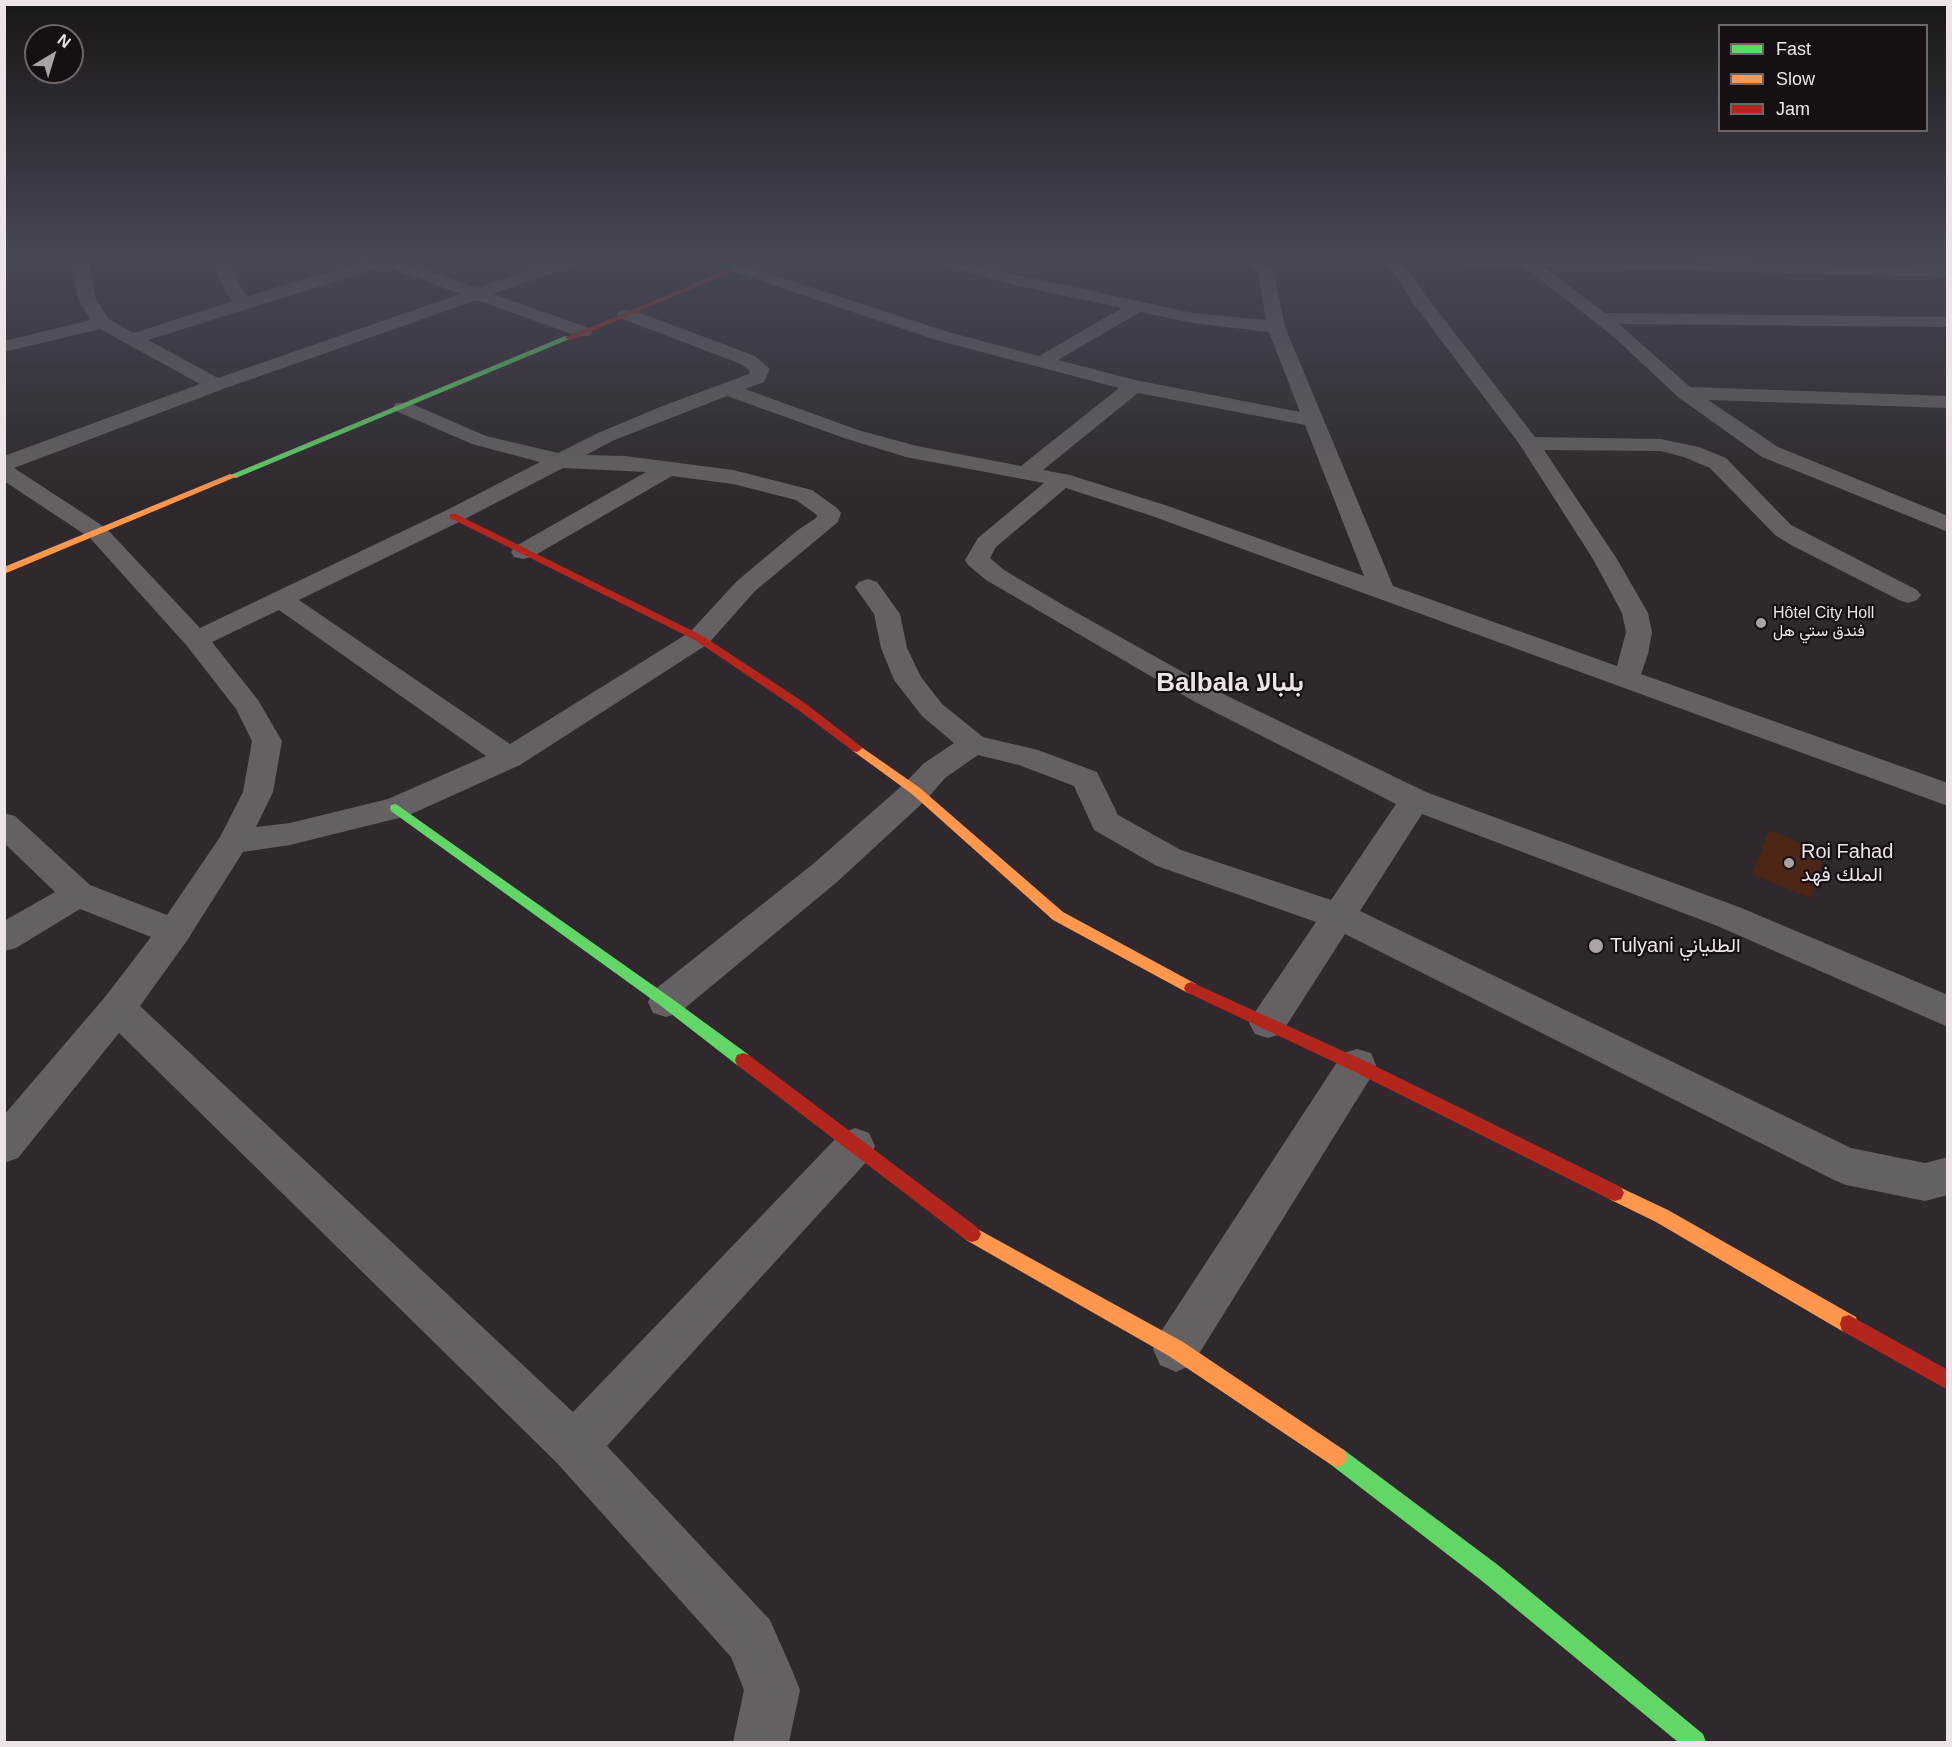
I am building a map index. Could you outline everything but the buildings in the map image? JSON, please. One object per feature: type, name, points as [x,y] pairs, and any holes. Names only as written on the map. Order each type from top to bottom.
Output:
[{"type":"street","points":[[4,347],[30,341]]},
{"type":"street","points":[[137,341],[216,385]]},
{"type":"street","points":[[4,464],[342,341]]},
{"type":"street","points":[[4,571],[562,341]]},
{"type":"street","points":[[196,640],[453,516],[563,461],[605,437],[667,411],[757,378],[759,369],[748,360],[696,341]]},
{"type":"street","points":[[959,341],[1134,386],[1314,421]]},
{"type":"street","points":[[1042,362],[1079,341]]},
{"type":"street","points":[[1281,341],[1383,593]]},
{"type":"street","points":[[1451,341],[1529,443],[1605,560],[1635,613],[1639,632],[1635,654],[1625,679]]},
{"type":"street","points":[[1628,341],[1686,393],[1770,452],[1947,525]]},
{"type":"street","points":[[1025,473],[1134,386]]},
{"type":"street","points":[[728,389],[851,434],[914,453],[1062,480],[1160,511],[1947,795]]},
{"type":"street","points":[[1686,393],[1947,402]]},
{"type":"street","points":[[233,842],[290,834],[396,808],[509,758],[699,638],[746,586],[806,535],[826,522],[829,513],[804,495],[733,477],[625,463],[563,461],[479,440],[403,406]]},
{"type":"street","points":[[1529,443],[1661,445],[1709,459],[1718,463],[1769,517],[1791,535],[1908,595]]},
{"type":"street","points":[[523,552],[668,469]]},
{"type":"street","points":[[4,471],[98,533],[196,640],[248,706],[267,741],[258,792],[233,842],[174,932],[118,1008],[4,1145]]},
{"type":"street","points":[[1062,480],[986,543],[977,560],[995,574],[1044,604],[1205,696],[1415,800],[1727,916],[1947,1012]]},
{"type":"street","points":[[453,516],[699,638],[801,706],[916,791],[1058,916],[1172,979],[1357,1065],[1662,1216],[1947,1381]]},
{"type":"street","points":[[868,587],[887,614],[894,648],[908,680],[932,710],[973,744],[1027,757],[1086,778],[1105,822],[1169,858],[1339,916],[1846,1166],[1925,1182],[1947,1176]]},
{"type":"street","points":[[280,599],[509,758]]},
{"type":"street","points":[[666,1002],[825,873],[916,791],[934,771],[973,744]]},
{"type":"street","points":[[1268,1023],[1415,800]]},
{"type":"street","points":[[396,808],[666,1002],[977,1238],[1176,1349],[1313,1439],[1490,1573],[1695,1743]]},
{"type":"street","points":[[4,824],[78,894],[174,932]]},
{"type":"street","points":[[4,938],[78,894]]},
{"type":"street","points":[[118,1008],[574,1446],[751,1639],[772,1690],[761,1743]]},
{"type":"street","points":[[1176,1349],[1357,1065]]},
{"type":"street","points":[[574,1446],[855,1146]]},
{"type":"shaded area","name":"Roi Fahad الملك فهد","points":[[1769,830],[1825,852],[1810,898],[1752,874]]},
{"type":"traffic: fast","points":[[233,476],[562,341]]},
{"type":"traffic: fast","points":[[396,808],[743,1060]]},
{"type":"traffic: fast","points":[[1337,1457],[1490,1573],[1695,1742]]},
{"type":"traffic: slow","points":[[4,571],[233,476]]},
{"type":"traffic: slow","points":[[857,748],[916,791],[1058,916],[1191,988]]},
{"type":"traffic: slow","points":[[1615,1193],[1662,1216],[1849,1324]]},
{"type":"traffic: slow","points":[[972,1234],[1176,1349],[1337,1457]]},
{"type":"traffic: jam","points":[[453,516],[699,638],[801,706],[857,748]]},
{"type":"traffic: jam","points":[[1191,988],[1357,1065],[1615,1193]]},
{"type":"traffic: jam","points":[[743,1060],[972,1234]]},
{"type":"traffic: jam","points":[[1849,1324],[1948,1381]]},
{"type":"place","name":"Hôtel City Holl فندق ستي هل","points":[[1761,623]]},
{"type":"place","name":"Roi Fahad الملك فهد","points":[[1789,863]]},
{"type":"place","name":"Tulyani الطلياني","points":[[1596,946]]},
{"type":"district","name":"Balbala بلبالا","points":[[1230,684]]}]
